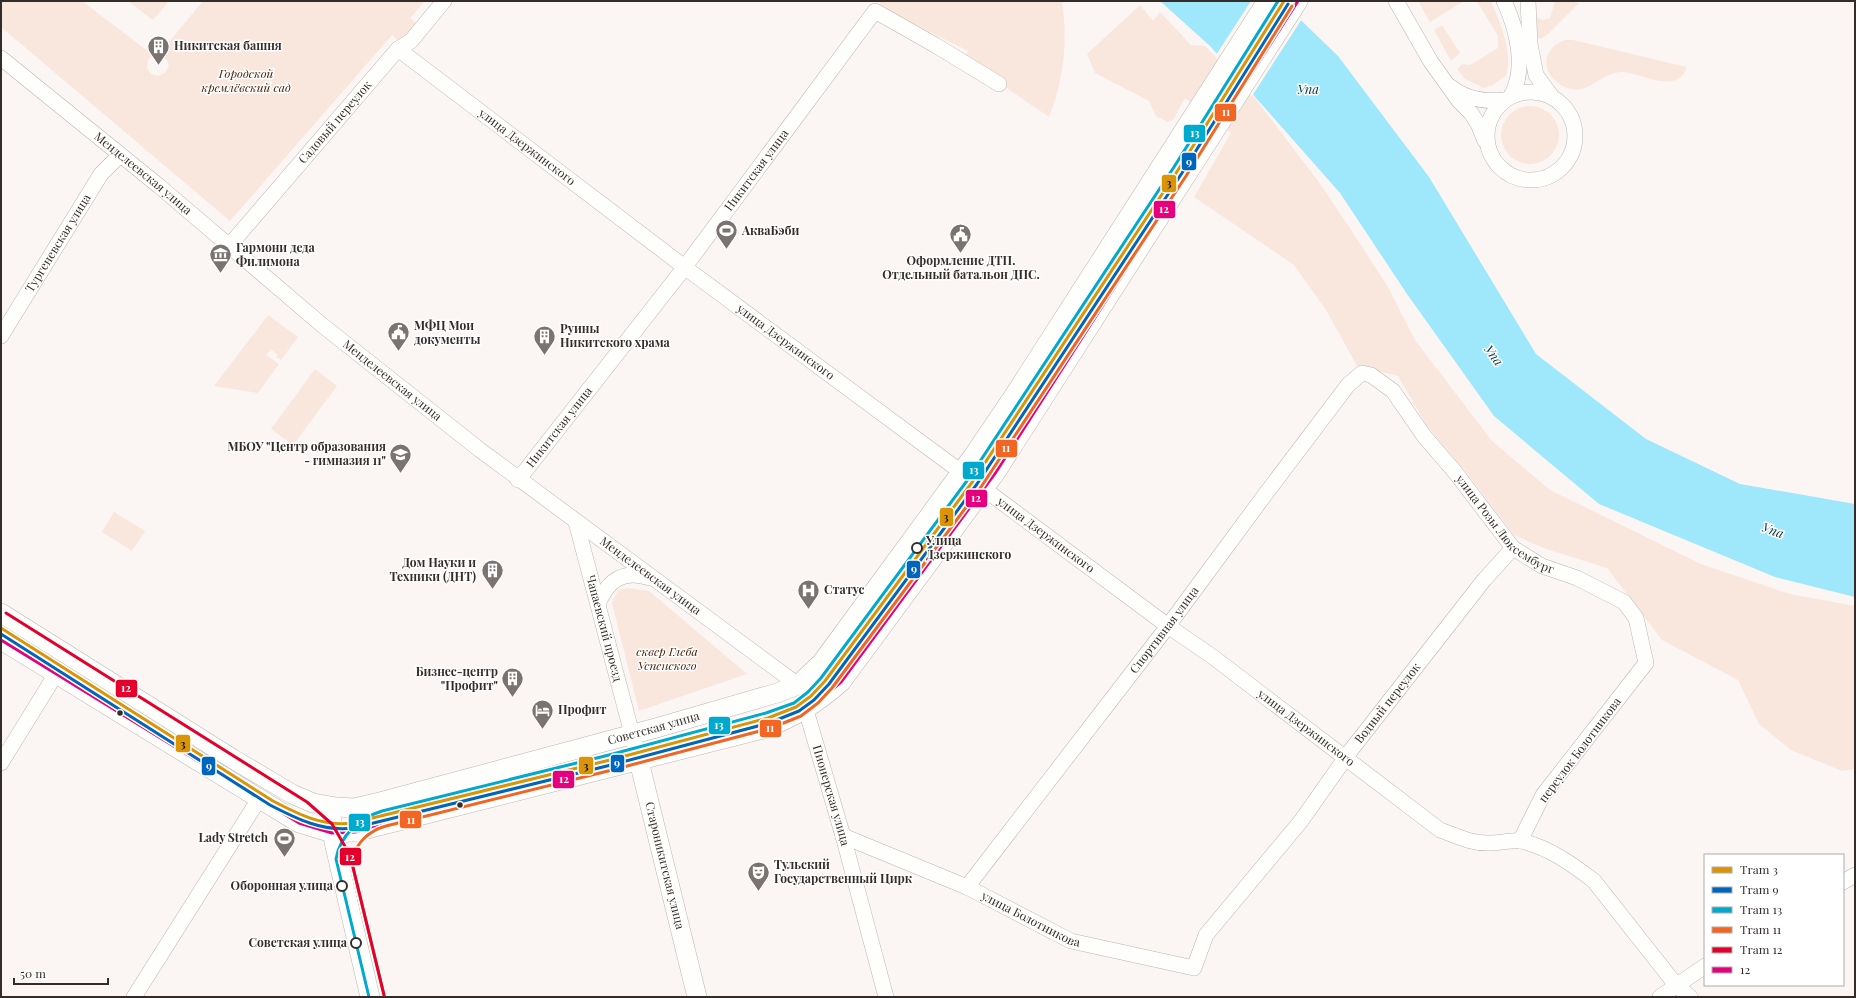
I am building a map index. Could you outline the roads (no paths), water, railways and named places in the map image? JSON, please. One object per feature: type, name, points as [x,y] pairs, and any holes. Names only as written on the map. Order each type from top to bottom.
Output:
[{"type":"main road","name":"Советская улица","points":[[1,613],[233,759],[292,794],[313,803],[332,807],[354,808],[380,802],[632,734],[777,693],[798,685],[822,662],[961,472],[1015,394],[1267,1]]},
{"type":"main road","points":[[1,640],[299,824],[332,833],[354,832],[767,728],[806,710],[820,701],[841,682],[984,489],[1298,1]]},
{"type":"main road","name":"улица Дзержинского","points":[[961,472],[984,489]]},
{"type":"main road","name":"Староникитская улица","points":[[632,734],[697,997]]},
{"type":"main road","points":[[332,807],[332,833],[370,997]]},
{"type":"street","name":"Садовый переулок","points":[[229,246],[398,49],[411,41],[444,1]]},
{"type":"street","points":[[1396,1],[1431,62],[1478,124],[1494,161],[1504,172],[1517,178],[1531,180],[1546,178],[1558,171],[1568,160],[1574,146],[1575,133],[1572,121],[1566,109],[1552,97],[1536,75],[1530,44],[1528,1]]},
{"type":"street","points":[[1488,148],[1486,135],[1489,122],[1495,110],[1508,98],[1518,82],[1519,61],[1515,33],[1510,14],[1504,1]]},
{"type":"street","name":"Никитская улица","points":[[518,480],[685,267],[875,11],[999,84]]},
{"type":"street","name":"улица Дзержинского","points":[[398,49],[685,267],[961,472]]},
{"type":"street","name":"Менделеевская улица","points":[[1,58],[159,186],[322,325],[518,480],[798,685]]},
{"type":"street","points":[[1446,83],[1456,91],[1480,100],[1508,98],[1532,92],[1552,97]]},
{"type":"street","name":"Тургеневская улица","points":[[1,336],[100,174],[120,155]]},
{"type":"street","name":"улица Розы Люксембург","points":[[1362,373],[1372,375],[1393,391],[1424,436],[1455,472],[1513,548],[1542,566],[1577,578],[1624,602],[1636,618],[1646,664]]},
{"type":"street","name":"Спортивная улица","points":[[967,887],[1168,626],[1348,385],[1362,373]]},
{"type":"street","name":"улица Дзержинского","points":[[984,489],[1168,626],[1213,657],[1440,830],[1470,842],[1489,843],[1520,841],[1563,858],[1580,870],[1594,881],[1676,985],[1690,997]]},
{"type":"street","name":"Чапаевский проезд","points":[[576,522],[632,734]]},
{"type":"street","name":"Водный переулок","points":[[1206,935],[1301,821],[1336,773],[1345,758],[1484,580],[1513,548]]},
{"type":"street","points":[[598,604],[603,590],[609,582],[618,578],[644,576],[651,578]]},
{"type":"street","name":"переулок Болотникова","points":[[1520,841],[1543,795],[1646,664]]},
{"type":"street","points":[[1,762],[56,674]]},
{"type":"street","name":"Пионерская улица","points":[[806,710],[843,836],[886,997]]},
{"type":"street","points":[[134,997],[259,799]]},
{"type":"street","name":"улица Болотникова","points":[[843,836],[967,887],[1071,941],[1194,968],[1206,935]]},
{"type":"street","points":[[1844,881],[1855,875]]},
{"type":"street","points":[[1660,997],[1704,967]]},
{"type":"water","name":"Упа","points":[[1160,1],[1281,1],[1338,56],[1429,177],[1536,354],[1646,439],[1740,484],[1855,504],[1855,597],[1775,577],[1599,504],[1494,416],[1407,294],[1340,193],[1210,46]]},
{"type":"tram line","name":"13","points":[[369,997],[336,859],[342,842],[352,829],[366,818],[382,811],[609,755],[766,713],[794,703],[808,692],[821,678],[969,478],[1174,167],[1278,1]]},
{"type":"tram line","name":"3","points":[[1,628],[273,801],[301,815],[321,821],[341,824],[352,823],[610,760],[768,718],[796,707],[811,696],[825,681],[973,481],[1178,170],[1284,1]]},
{"type":"tram line","name":"9","points":[[1,634],[270,805],[310,823],[331,828],[353,828],[611,765],[769,723],[799,711],[814,700],[829,684],[977,484],[1182,173],[1288,4]]},
{"type":"tram line","name":"11","points":[[384,995],[351,859],[360,842],[369,834],[386,826],[612,770],[771,728],[801,716],[818,703],[832,688],[981,487],[1186,176],[1292,6]]},
{"type":"tram line","name":"12","points":[[6,613],[307,802],[332,824],[350,855],[384,995]]},
{"type":"place","name":"Никитская башня","points":[[158,66]]},
{"type":"place","name":"АкваБэби","points":[[727,250]]},
{"type":"place","name":"Оформление ДТП. Отдельный батальон ДПС.","points":[[961,254]]},
{"type":"place","name":"Гармони деда Филимона","points":[[220,274]]},
{"type":"place","name":"МФЦ Мои документы","points":[[399,352]]},
{"type":"place","name":"Руины Никитского храма","points":[[544,356]]},
{"type":"place","name":"МБОУ \"Центр образования - гимназия 11\"","points":[[401,474]]},
{"type":"place","name":"Улица Дзержинского","points":[[917,548]]},
{"type":"place","name":"Дом Науки и Техники (ДНТ)","points":[[492,590]]},
{"type":"place","name":"Статус","points":[[808,610]]},
{"type":"place","name":"Бизнес-центр \"Профит\"","points":[[513,698]]},
{"type":"place","name":"Профит","points":[[543,730]]},
{"type":"place","name":"Lady Stretch","points":[[284,858]]},
{"type":"place","name":"Оборонная улица","points":[[342,886]]},
{"type":"place","name":"Тульский Государственный Цирк","points":[[758,892]]},
{"type":"place","name":"Советская улица","points":[[356,943]]},
{"type":"park label","name":"Городской кремлёвский сад","points":[[246,81]]},
{"type":"park label","name":"сквер Глеба Успенского","points":[[667,659]]}]
